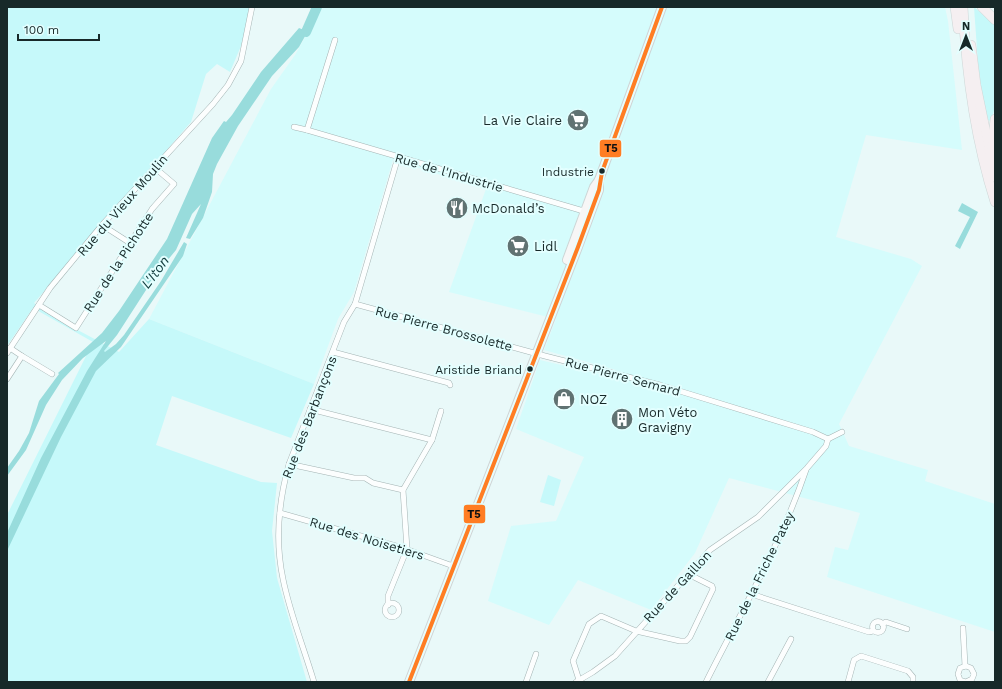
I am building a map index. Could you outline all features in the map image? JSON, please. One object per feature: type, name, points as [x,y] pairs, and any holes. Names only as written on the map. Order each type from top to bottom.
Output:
[{"type":"highway","points":[[955,7],[959,33],[967,61]]},
{"type":"highway","points":[[963,7],[967,61],[979,138],[995,202]]},
{"type":"highway","points":[[968,7],[976,85],[995,177]]},
{"type":"highway","points":[[982,7],[995,20]]},
{"type":"highway","points":[[991,162],[995,119]]},
{"type":"main road","points":[[409,682],[522,388],[587,212],[594,187],[599,180],[662,7]]},
{"type":"street","name":"Rue du Vieux Moulin","points":[[7,353],[50,288],[102,225],[213,104],[228,85],[241,61],[252,7]]},
{"type":"street","points":[[308,130],[335,40]]},
{"type":"street","name":"Rue de l'Industrie","points":[[294,127],[587,212]]},
{"type":"street","name":"Rue des Barbançons","points":[[314,682],[283,579],[280,559],[280,513],[283,484],[289,464],[334,352],[344,322],[355,304],[398,157]]},
{"type":"street","name":"Rue de la Pichotte","points":[[39,305],[76,328],[152,209],[174,184],[154,167]]},
{"type":"street","points":[[102,225],[130,243]]},
{"type":"street","name":"Rue Pierre Brossolette","points":[[355,304],[534,353]]},
{"type":"street","points":[[10,348],[52,374]]},
{"type":"street","points":[[334,352],[449,383],[450,385]]},
{"type":"street","name":"Rue Pierre Semard","points":[[534,353],[660,385],[813,432],[828,439]]},
{"type":"street","points":[[7,379],[22,356]]},
{"type":"street","points":[[310,409],[432,440]]},
{"type":"street","points":[[388,605],[388,596],[407,549],[403,490],[432,440],[441,411]]},
{"type":"street","points":[[828,439],[842,432]]},
{"type":"street","name":"Rue de Gaillon","points":[[578,681],[615,656],[710,550],[758,516],[808,468],[826,446],[828,439]]},
{"type":"street","points":[[289,464],[354,478],[365,478],[373,483],[403,490]]},
{"type":"street","name":"Rue de la Friche Patey","points":[[706,682],[769,558],[796,500],[808,468]]},
{"type":"street","name":"Rue des Noisetiers","points":[[280,513],[407,549],[454,566]]},
{"type":"street","points":[[578,681],[573,661],[589,624],[601,616],[636,631],[686,641],[690,637],[713,589],[712,586],[688,574]]},
{"type":"street","points":[[751,594],[869,632],[873,631],[877,633],[882,631],[882,624],[886,622],[907,629]]},
{"type":"street","points":[[963,628],[964,666]]},
{"type":"street","points":[[768,682],[791,639]]},
{"type":"street","points":[[526,682],[536,654]]},
{"type":"street","points":[[848,682],[854,660],[861,656],[908,671],[913,677],[913,682]]},
{"type":"street","points":[[964,666],[972,668],[974,674],[972,679],[964,682],[958,674],[960,668],[964,666]]},
{"type":"shaded area","points":[[7,7],[251,7],[241,46],[230,72],[217,64],[206,74],[191,122],[34,303],[72,327],[119,352],[149,319],[314,384],[291,438],[172,396],[156,445],[261,482],[277,483],[272,531],[277,578],[307,682],[8,682],[7,515],[93,342],[33,308],[7,346]]},
{"type":"shaded area","points":[[322,7],[945,7],[948,21],[962,150],[866,135],[836,237],[911,259],[922,266],[839,424],[849,446],[928,470],[925,481],[995,504],[995,632],[827,577],[835,547],[848,550],[860,513],[729,478],[695,553],[651,610],[578,580],[549,625],[488,601],[511,526],[556,521],[584,457],[516,429],[540,360],[613,377],[616,370],[544,350],[556,319],[449,292],[486,189],[393,160],[354,292],[338,319],[314,384],[149,319],[271,89],[295,55]]},
{"type":"shaded area","points":[[974,7],[995,25],[995,107],[991,121],[985,119],[978,63]]},
{"type":"shaded area","points":[[548,475],[561,480],[554,506],[540,502]]},
{"type":"water","points":[[309,20],[313,22],[299,47],[272,76],[238,126],[217,164],[213,174],[212,192],[203,218],[190,239],[186,238],[201,204],[192,214],[176,250],[157,273],[117,335],[104,351],[105,352],[116,344],[124,335],[161,281],[184,242],[187,244],[183,256],[121,347],[96,371],[61,437],[7,551],[7,533],[41,458],[87,371],[106,341],[83,358],[62,380],[46,405],[26,450],[7,476],[7,468],[29,433],[39,401],[59,374],[58,373],[102,333],[119,311],[167,239],[212,138],[224,121],[226,122],[232,115],[261,72],[299,28],[304,30]]},
{"type":"water","points":[[962,203],[978,212],[960,249],[955,246],[970,217],[958,211]]},
{"type":"waterway","name":"L'Iton","points":[[306,32],[317,7]]},
{"type":"transit line","name":"T5","points":[[409,682],[578,247],[599,190],[602,172],[662,7]]},
{"type":"place","name":"La Vie Claire","points":[[578,120]]},
{"type":"place","name":"Industrie","points":[[602,171]]},
{"type":"place","name":"McDonald’s","points":[[457,208]]},
{"type":"place","name":"Lidl","points":[[518,246]]},
{"type":"place","name":"Aristide Briand","points":[[530,369]]},
{"type":"place","name":"NOZ","points":[[564,399]]},
{"type":"place","name":"Mon Véto Gravigny","points":[[622,419]]}]
